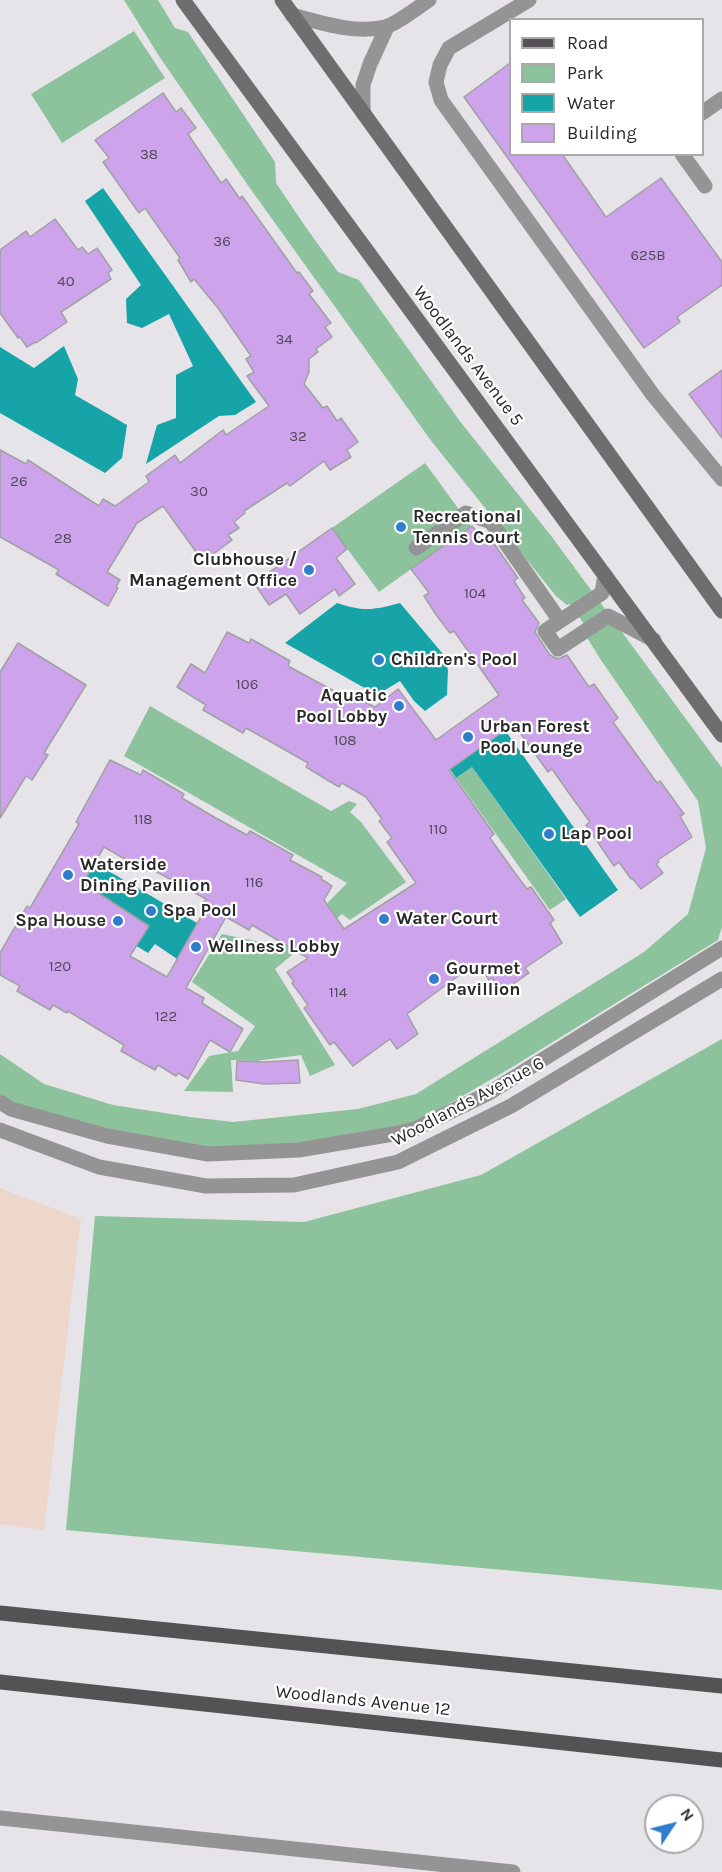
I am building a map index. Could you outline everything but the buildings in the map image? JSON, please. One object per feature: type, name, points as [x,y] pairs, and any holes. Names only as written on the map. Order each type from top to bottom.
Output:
[{"type":"main road","name":"Woodlands Avenue 5","points":[[183,0],[722,735]]},
{"type":"main road","points":[[282,0],[722,611]]},
{"type":"main road","points":[[0,1613],[722,1686]]},
{"type":"main road","name":"Woodlands Avenue 12","points":[[0,1682],[722,1760]]},
{"type":"street","points":[[292,15],[334,26],[358,29],[387,27],[429,0]]},
{"type":"street","points":[[529,0],[449,48],[440,65],[436,82],[441,100],[653,395],[722,479]]},
{"type":"street","points":[[363,113],[363,85],[387,27]]},
{"type":"street","points":[[704,111],[722,99]]},
{"type":"street","points":[[683,156],[705,186]]},
{"type":"street","points":[[416,548],[466,513],[491,522],[560,621]]},
{"type":"street","points":[[605,575],[602,593],[545,631],[558,649],[608,616],[654,640]]},
{"type":"street","name":"Woodlands Avenue 6","points":[[0,1102],[11,1109],[107,1136],[208,1154],[299,1150],[399,1133],[415,1129],[489,1093],[722,948]]},
{"type":"street","name":"Woodlands Avenue 6","points":[[0,1130],[99,1167],[206,1186],[294,1185],[398,1162],[511,1106],[722,979]]},
{"type":"street","points":[[0,1818],[513,1872]]},
{"type":"shaded area","points":[[0,1188],[81,1219],[44,1530],[0,1524]]},
{"type":"green space","points":[[124,0],[158,0],[175,28],[188,32],[275,162],[276,183],[338,272],[359,280],[459,420],[552,537],[722,768],[722,927],[718,940],[509,1069],[399,1133],[301,1146],[213,1149],[125,1135],[0,1099],[0,1054],[44,1084],[113,1105],[233,1122],[358,1109],[416,1094],[644,952],[688,914],[706,848],[698,801],[599,657],[586,636],[590,633],[570,604],[567,605],[556,596],[432,442],[247,184],[159,56]]},
{"type":"green space","points":[[134,31],[165,78],[62,143],[31,94]]},
{"type":"green space","name":"Recreational Tennis Court","points":[[425,463],[471,526],[379,592],[332,528]]},
{"type":"green space","points":[[150,706],[331,811],[349,801],[357,804],[350,812],[361,822],[406,882],[350,920],[342,914],[275,969],[335,1065],[310,1076],[301,1055],[256,1061],[231,1060],[233,1092],[184,1091],[209,1056],[238,1051],[255,1026],[192,982],[222,934],[285,947],[347,883],[124,756]]},
{"type":"green space","points":[[472,767],[566,899],[550,910],[456,778]]},
{"type":"green space","points":[[722,1039],[722,1590],[66,1530],[95,1216],[304,1222],[481,1175]]},
{"type":"water","points":[[103,188],[256,402],[235,415],[219,416],[146,464],[157,425],[176,418],[176,375],[193,366],[169,314],[142,328],[127,323],[126,299],[141,285],[85,201]]},
{"type":"water","points":[[64,346],[78,379],[75,395],[127,425],[122,458],[105,473],[0,413],[0,347],[34,368]]},
{"type":"water","name":"Children's Pool","points":[[337,603],[369,609],[400,603],[443,654],[448,670],[447,695],[425,711],[414,701],[400,681],[377,695],[285,643]]},
{"type":"water","name":"Lap Pool","points":[[505,730],[618,890],[580,917],[472,767],[456,778],[450,769]]},
{"type":"water","name":"Spa Pool","points":[[95,863],[197,923],[177,959],[155,944],[148,953],[69,905]]},
{"type":"place","name":"Recreational Tennis Court","points":[[401,527]]},
{"type":"place","name":"Clubhouse / Management Office","points":[[309,570]]},
{"type":"place","name":"Children's Pool","points":[[379,660]]},
{"type":"place","name":"Aquatic Pool Lobby","points":[[399,706]]},
{"type":"place","name":"Urban Forest Pool Lounge","points":[[468,737]]},
{"type":"place","name":"Lap Pool","points":[[549,834]]},
{"type":"place","name":"Waterside Dining Pavilion","points":[[68,875]]},
{"type":"place","name":"Spa Pool","points":[[151,911]]},
{"type":"place","name":"Water Court","points":[[384,919]]},
{"type":"place","name":"Spa House","points":[[118,921]]},
{"type":"place","name":"Wellness Lobby","points":[[196,947]]},
{"type":"place","name":"Gourmet Pavillion","points":[[434,979]]}]
